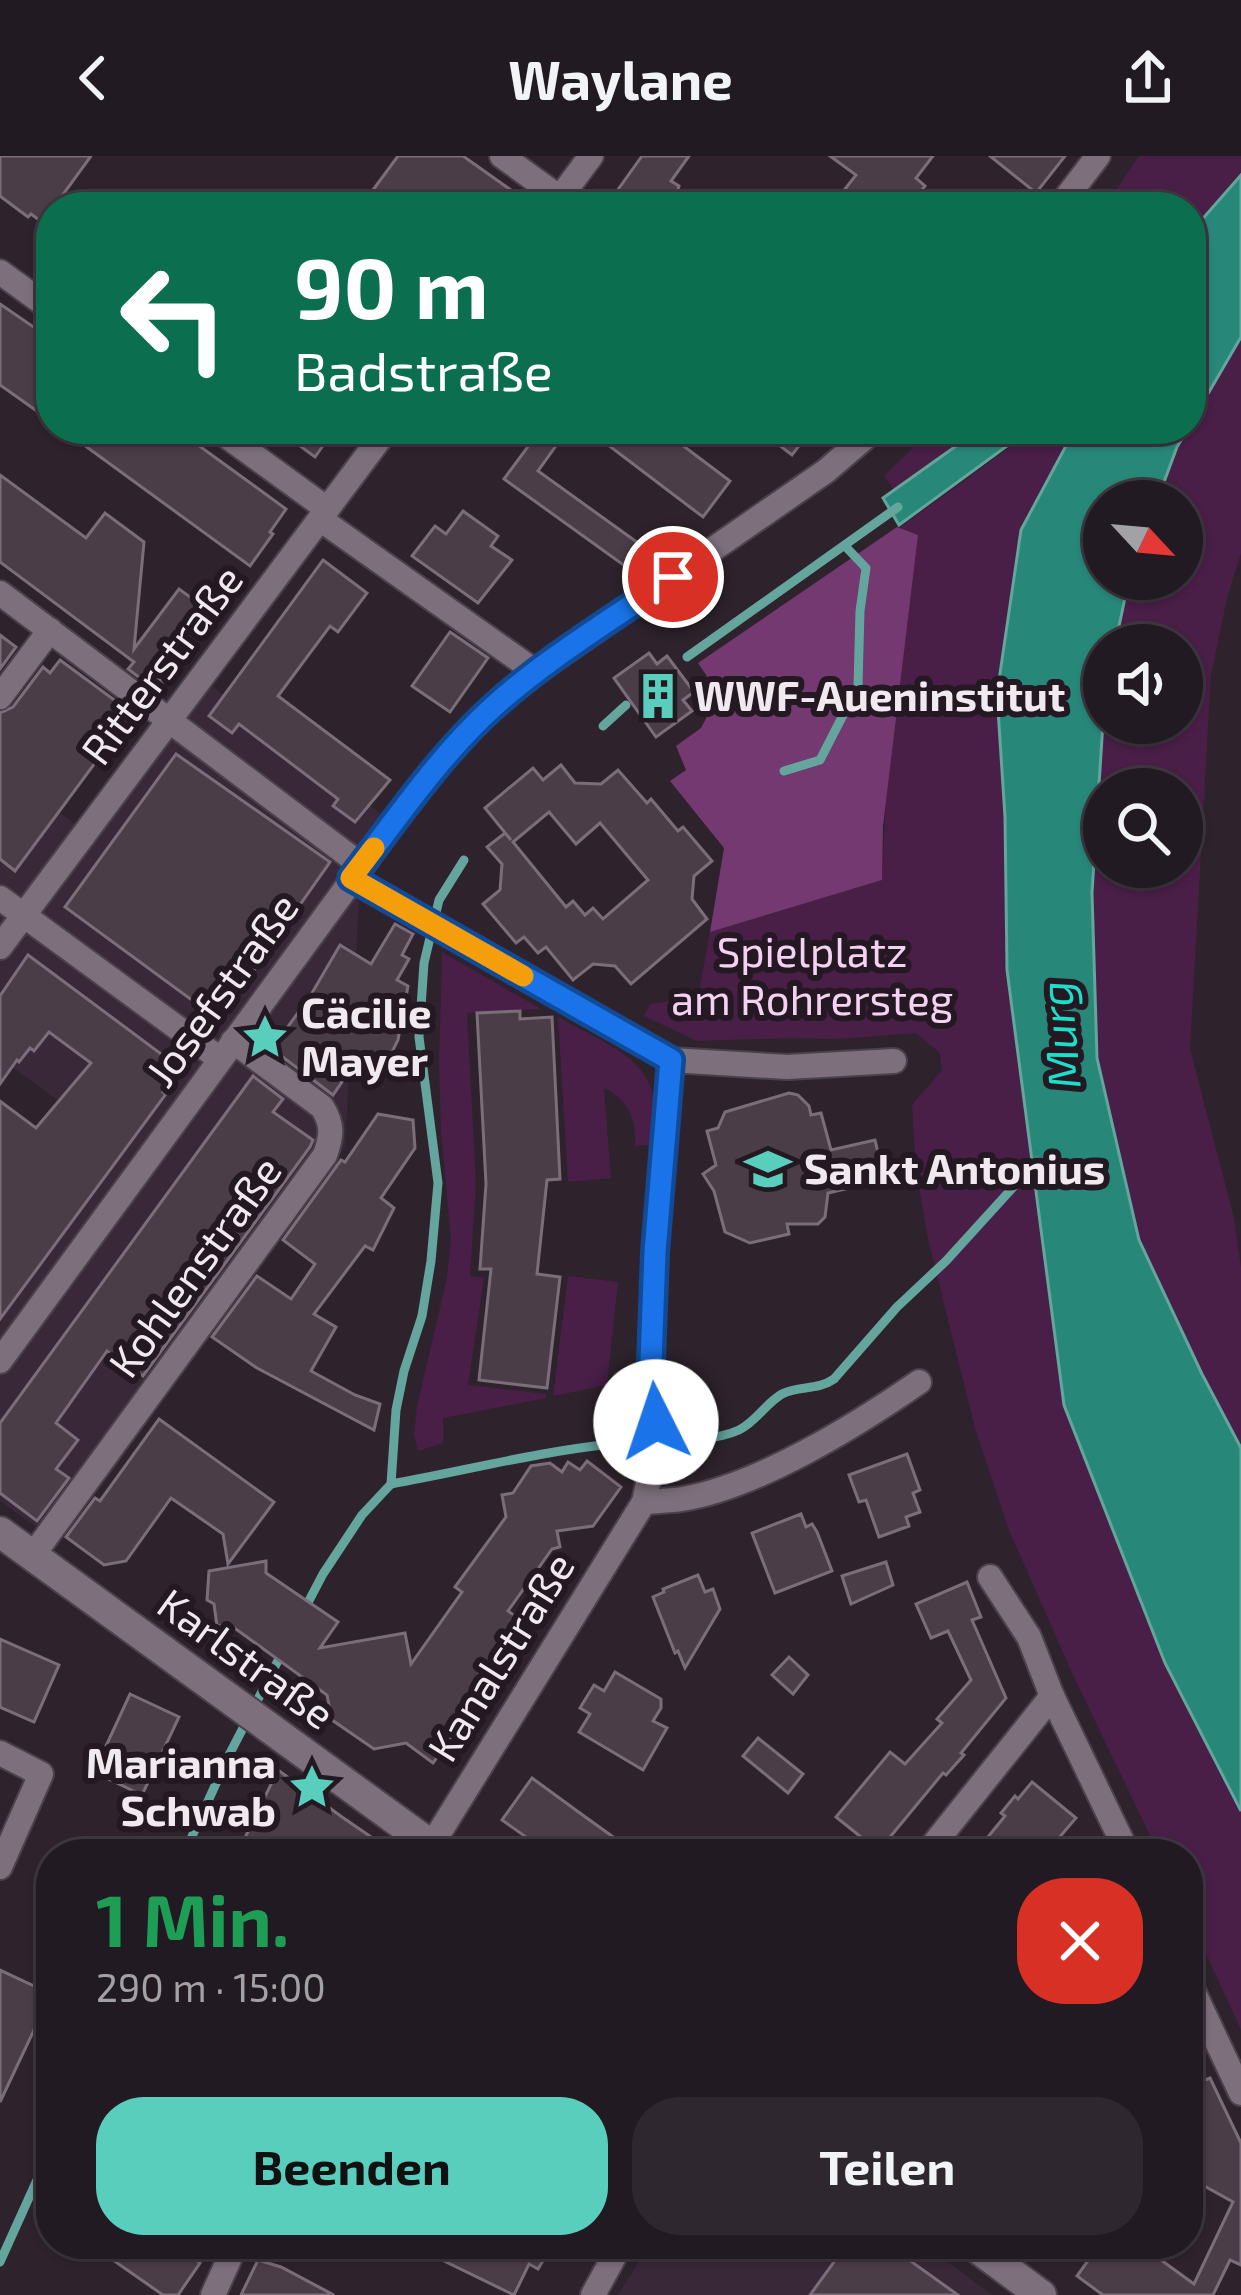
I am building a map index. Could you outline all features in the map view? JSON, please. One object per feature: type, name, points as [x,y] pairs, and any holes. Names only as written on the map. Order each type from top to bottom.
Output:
[{"type":"street","points":[[502,156],[544,192]]},
{"type":"street","points":[[564,192],[591,156]]},
{"type":"street","points":[[1070,192],[1098,156]]},
{"type":"street","points":[[0,272],[36,298]]},
{"type":"street","points":[[236,444],[536,672]]},
{"type":"street","name":"Ritterstraße","points":[[0,947],[376,444]]},
{"type":"street","name":"Josefstraße","points":[[0,1361],[356,872],[455,745],[536,672],[826,471],[858,444]]},
{"type":"street","points":[[0,592],[415,914],[671,1060],[787,1067],[894,1061]]},
{"type":"street","points":[[0,697],[50,630]]},
{"type":"street","points":[[0,898],[226,1050]]},
{"type":"street","name":"Kohlenstraße","points":[[33,1556],[325,1155],[330,1120],[322,1106],[226,1050]]},
{"type":"street","name":"Kanalstraße","points":[[441,1839],[644,1502],[656,1422],[650,1389],[655,1252],[671,1060]]},
{"type":"street","points":[[644,1502],[683,1499],[730,1485],[872,1415],[920,1382]]},
{"type":"street","name":"Karlstraße","points":[[0,1532],[418,1839]]},
{"type":"street","points":[[990,1577],[1029,1637],[1121,1839]]},
{"type":"street","points":[[938,1839],[1052,1696]]},
{"type":"street","points":[[0,1753],[41,1774],[0,1867]]},
{"type":"street","points":[[1203,2012],[1241,2093]]},
{"type":"street","points":[[213,2295],[229,2259]]},
{"type":"street","points":[[593,2295],[613,2259]]},
{"type":"street","points":[[992,2259],[1041,2295]]},
{"type":"shaded area","points":[[897,527],[918,535],[883,826],[882,880],[710,932],[724,848],[670,781],[686,770],[676,746],[701,728],[719,694],[698,663]]},
{"type":"shaded area","points":[[201,678],[393,823],[361,865],[345,1147],[57,1542],[0,1501],[0,1178],[59,1101],[0,1058],[0,768],[86,832]]},
{"type":"shaded area","points":[[641,2259],[944,2259],[992,2295],[618,2295]]},
{"type":"green space","points":[[1139,156],[1241,156],[1241,175],[1206,215],[1206,192],[1115,192]]},
{"type":"green space","points":[[1241,338],[1241,553],[1211,675],[1203,817],[1203,768],[1100,768],[1102,744],[1203,744],[1203,624],[1119,624],[1124,600],[1203,600],[1203,480],[1165,480],[1179,444],[1206,444],[1206,398]]},
{"type":"green space","points":[[917,444],[958,444],[895,491],[884,476]]},
{"type":"green space","name":"Spielplatz am Rohrersteg","points":[[1014,444],[1067,444],[1021,530],[997,694],[1007,970],[1064,1405],[1165,1663],[1241,1811],[1241,2030],[1203,1947],[1203,1839],[1152,1839],[1009,1530],[975,1428],[928,1239],[916,1169],[912,1105],[942,1070],[940,1053],[916,1033],[697,1041],[644,1016],[650,1004],[698,997],[710,932],[882,880],[899,528]]},
{"type":"green space","points":[[1092,888],[1199,888],[1190,1049],[1234,1218],[1241,1268],[1241,1448],[1139,1240],[1097,1058]]},
{"type":"green space","points":[[442,952],[541,1009],[467,1013],[476,1184],[470,1276],[484,1278],[468,1385],[546,1394],[546,1398],[443,1418],[443,1443],[418,1451],[414,1435],[417,1406],[447,1278],[451,1238],[441,1131]]},
{"type":"green space","points":[[558,1017],[628,1058],[640,1069],[653,1096],[650,1145],[635,1146],[629,1111],[604,1088],[611,1178],[568,1182]]},
{"type":"green space","points":[[568,1276],[618,1282],[607,1385],[553,1396]]},
{"type":"water","points":[[1241,175],[1241,337],[1206,397],[1206,215]]},
{"type":"water","points":[[959,444],[1010,444],[899,525],[883,498]]},
{"type":"water","name":"Murg","points":[[1067,444],[1179,444],[1165,480],[1083,480],[1083,600],[1125,600],[1119,624],[1083,624],[1083,744],[1102,744],[1100,768],[1083,768],[1083,888],[1092,888],[1097,1058],[1139,1240],[1241,1448],[1241,1811],[1165,1663],[1064,1405],[1007,970],[997,694],[1021,530]]},
{"type":"building","points":[[0,156],[91,156],[65,192],[36,192],[36,218],[0,196]]},
{"type":"building","points":[[398,156],[463,156],[514,192],[371,192]]},
{"type":"building","points":[[642,156],[689,156],[671,181],[679,186],[677,192],[616,192]]},
{"type":"building","points":[[830,156],[933,156],[916,178],[925,186],[920,192],[843,192],[856,175]]},
{"type":"building","points":[[990,156],[1065,156],[1035,192]]},
{"type":"building","points":[[0,304],[36,329],[36,410],[0,385]]},
{"type":"building","points":[[83,444],[197,444],[286,509],[250,566]]},
{"type":"building","points":[[297,444],[324,444],[315,457]]},
{"type":"building","points":[[530,444],[557,444],[538,471],[659,558],[636,574],[504,479]]},
{"type":"building","points":[[607,444],[681,444],[730,481],[703,517]]},
{"type":"building","points":[[778,444],[800,444],[792,455]]},
{"type":"building","points":[[0,475],[86,538],[105,513],[144,542],[134,649],[179,589],[214,614],[163,683],[158,679],[152,687],[128,669],[134,662],[0,562]]},
{"type":"building","points":[[463,511],[498,536],[491,546],[512,560],[478,603],[412,556],[435,526],[446,534]]},
{"type":"building","points":[[323,560],[367,593],[338,632],[330,626],[278,696],[390,780],[355,822],[333,806],[338,799],[239,724],[232,733],[209,716]]},
{"type":"building","points":[[450,632],[488,658],[450,712],[412,686]]},
{"type":"building","points":[[0,635],[16,647],[0,669]]},
{"type":"building","name":"WWF-Aueninstitut","points":[[649,653],[657,664],[667,656],[694,692],[683,700],[692,711],[656,737],[614,678]]},
{"type":"building","points":[[60,660],[132,713],[15,871],[0,859],[0,713],[13,707],[43,667],[50,673]]},
{"type":"building","points":[[176,754],[330,862],[219,1020],[65,907]]},
{"type":"building","points":[[561,765],[575,783],[601,784],[618,770],[678,831],[683,827],[712,861],[694,876],[692,899],[707,919],[631,984],[615,966],[593,964],[573,980],[546,947],[538,953],[524,937],[516,943],[483,904],[500,890],[502,864],[487,847],[505,833],[511,840],[485,808],[533,768],[543,780]],"holes":[[[549,812],[576,844],[600,823],[648,880],[603,919],[593,908],[585,915],[573,901],[566,907],[513,842]]]},
{"type":"building","points":[[395,924],[413,934],[402,955],[409,959],[397,980],[408,986],[398,1040],[386,1064],[366,1054],[333,1095],[272,1049],[340,945],[371,964]]},
{"type":"building","points":[[28,955],[180,1068],[166,1094],[0,1319],[0,1101],[36,1128],[91,1063],[49,1032],[34,1051],[30,1048],[17,1060],[0,1084],[0,996]]},
{"type":"building","points":[[520,1011],[520,1019],[552,1017],[560,1179],[547,1180],[537,1274],[560,1277],[547,1388],[479,1380],[491,1269],[480,1269],[486,1184],[477,1013]]},
{"type":"building","points":[[253,1076],[283,1099],[273,1112],[313,1140],[310,1147],[143,1376],[107,1351],[56,1423],[78,1440],[56,1469],[69,1478],[37,1521],[0,1493],[0,1423]]},
{"type":"building","name":"Sankt Antonius","points":[[789,1093],[809,1106],[811,1115],[821,1113],[831,1150],[875,1140],[884,1180],[828,1193],[825,1217],[818,1224],[787,1224],[789,1234],[750,1243],[725,1232],[714,1191],[703,1174],[716,1165],[707,1131],[718,1128],[725,1112]]},
{"type":"building","points":[[378,1114],[413,1120],[415,1148],[381,1198],[394,1208],[373,1250],[365,1246],[314,1314],[336,1327],[311,1371],[380,1404],[374,1430],[257,1368],[212,1337],[257,1276],[291,1299],[315,1264],[283,1240]]},
{"type":"building","points":[[159,1419],[274,1502],[228,1564],[223,1534],[171,1498],[126,1561],[104,1565],[66,1537],[95,1498],[100,1501]]},
{"type":"building","points":[[907,1454],[920,1490],[913,1493],[920,1512],[906,1517],[909,1526],[879,1537],[866,1500],[859,1502],[849,1475]]},
{"type":"building","points":[[587,1461],[621,1487],[593,1526],[557,1531],[560,1547],[552,1549],[508,1611],[519,1619],[474,1681],[486,1691],[433,1763],[406,1743],[374,1749],[332,1720],[327,1695],[229,1624],[217,1626],[214,1604],[207,1600],[209,1571],[266,1561],[266,1573],[338,1622],[320,1648],[405,1633],[411,1664],[462,1592],[455,1587],[506,1517],[502,1495],[513,1493],[531,1466],[550,1463],[562,1472],[568,1462],[580,1470]]},
{"type":"building","points":[[801,1514],[806,1527],[812,1524],[817,1532],[832,1571],[775,1593],[752,1533]]},
{"type":"building","points":[[886,1562],[893,1585],[851,1604],[842,1576]]},
{"type":"building","points":[[698,1575],[705,1592],[713,1589],[720,1609],[685,1668],[653,1597]]},
{"type":"building","points":[[967,1582],[981,1617],[972,1620],[1006,1698],[961,1753],[964,1755],[888,1839],[859,1839],[836,1817],[890,1752],[905,1764],[942,1723],[937,1719],[971,1680],[948,1631],[931,1638],[916,1604]]},
{"type":"building","points":[[0,1639],[59,1665],[34,1722],[0,1707]]},
{"type":"building","points":[[789,1657],[808,1675],[793,1694],[772,1675]]},
{"type":"building","points":[[615,1672],[661,1699],[653,1721],[667,1728],[643,1770],[579,1732],[590,1714],[580,1708],[594,1685],[604,1691]]},
{"type":"building","points":[[130,1694],[179,1717],[142,1795],[94,1772]]},
{"type":"building","points":[[758,1738],[803,1774],[788,1793],[743,1756]]},
{"type":"building","points":[[278,1770],[374,1839],[244,1839]]},
{"type":"building","points":[[532,1778],[616,1839],[529,1839],[502,1820]]},
{"type":"building","points":[[1032,1782],[1076,1818],[1058,1839],[986,1839],[1005,1816],[1001,1813],[1015,1796],[1018,1799]]},
{"type":"building","points":[[0,1970],[36,1987],[36,2026],[0,2102]]},
{"type":"building","points":[[1210,2078],[1241,2143],[1241,2265],[1230,2260],[1213,2295],[1103,2295],[1077,2276],[1089,2259],[1160,2259],[1194,2284],[1233,2202],[1203,2185],[1203,2081]]},
{"type":"building","points":[[111,2259],[195,2259],[200,2263],[178,2295],[163,2295]]},
{"type":"building","points":[[440,2259],[544,2259],[538,2269],[529,2264],[514,2295]]},
{"type":"building","points":[[836,2259],[910,2259],[958,2295],[810,2295]]},
{"type":"building","points":[[258,2260],[281,2267],[334,2295],[241,2295]]},
{"type":"waterway","points":[[687,657],[898,507]]},
{"type":"waterway","points":[[784,771],[820,760],[858,686],[866,568],[845,546]]},
{"type":"waterway","points":[[603,726],[626,705]]},
{"type":"waterway","points":[[303,1612],[362,1515],[391,1484],[396,1410],[422,1316],[438,1183],[419,1037],[424,963],[439,900],[464,860]]},
{"type":"waterway","points":[[391,1484],[583,1447],[694,1440],[739,1430],[782,1394],[834,1379],[1037,1161]]},
{"type":"waterway","points":[[191,1839],[284,1649]]},
{"type":"waterway","points":[[0,2262],[36,2182]]},
{"type":"slow traffic","points":[[374,848],[351,878],[523,976]]},
{"type":"place","name":"WWF-Aueninstitut","points":[[658,696]]},
{"type":"place","name":"Cäcilie Mayer","points":[[265,1037]]},
{"type":"place","name":"Sankt Antonius","points":[[768,1169]]},
{"type":"place","name":"Marianna Schwab","points":[[312,1787]]},
{"type":"route","points":[[656,1422],[650,1389],[655,1252],[671,1060],[351,878],[455,745],[493,707],[673,577]]}]
